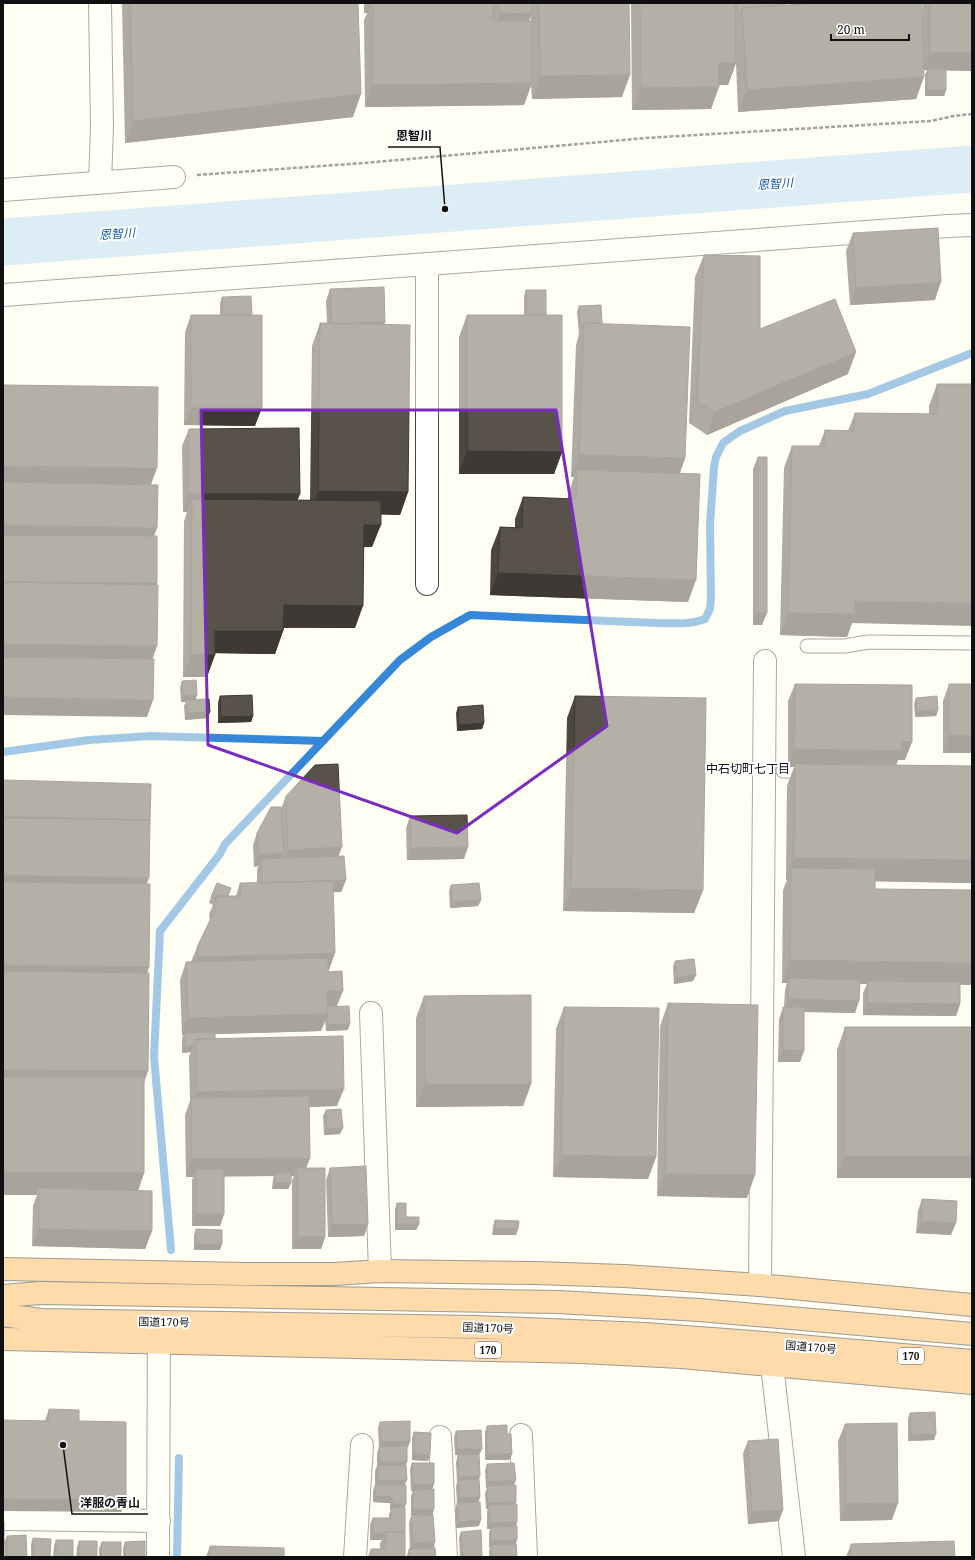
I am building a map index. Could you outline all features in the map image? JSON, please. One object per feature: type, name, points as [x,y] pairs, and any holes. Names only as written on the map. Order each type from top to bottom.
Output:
[{"type":"highway","points":[[3,1269],[252,1274],[335,1274],[380,1271],[536,1273],[671,1279],[760,1285],[972,1305]]},
{"type":"highway","points":[[3,1296],[40,1293],[558,1302],[699,1310],[972,1334]]},
{"type":"highway","name":"国道170号","points":[[3,1315],[159,1332],[468,1327],[584,1331],[660,1335],[972,1361]]},
{"type":"highway","name":"170","points":[[3,1339],[159,1332],[681,1357],[972,1383]]},
{"type":"street","points":[[100,3],[102,126],[100,183]]},
{"type":"street","points":[[3,190],[174,177]]},
{"type":"street","points":[[3,294],[940,226],[972,225]]},
{"type":"street","points":[[427,264],[427,584]]},
{"type":"street","points":[[760,1285],[765,661]]},
{"type":"street","points":[[371,1013],[380,1271]]},
{"type":"street","points":[[158,1557],[159,1332]]},
{"type":"street","points":[[772,1365],[794,1557]]},
{"type":"street","points":[[521,1435],[526,1557]]},
{"type":"street","points":[[440,1437],[446,1557]]},
{"type":"street","points":[[355,1557],[362,1445]]},
{"type":"street","points":[[3,1519],[159,1521]]},
{"type":"lane","points":[[807,646],[845,646],[868,642],[972,643]]},
{"type":"lane","points":[[783,771],[822,771]]},
{"type":"path","points":[[174,177],[372,162],[646,138],[931,121],[972,114]]},
{"type":"highlighted area","points":[[201,410],[556,410],[607,726],[457,833],[208,745]]},
{"type":"building","points":[[130,3],[358,3],[361,94],[133,121]]},
{"type":"building","points":[[373,3],[493,3],[493,21],[532,21],[532,83],[373,85]]},
{"type":"building","points":[[499,3],[531,3],[532,13],[500,14]]},
{"type":"building","points":[[539,3],[629,3],[630,75],[540,76]]},
{"type":"building","points":[[640,3],[735,3],[736,63],[719,63],[719,87],[641,88]]},
{"type":"building","points":[[737,3],[785,3],[785,5],[742,8],[738,19]]},
{"type":"building","points":[[797,3],[818,3],[798,4]]},
{"type":"building","points":[[818,3],[922,3],[924,77],[747,90],[742,8]]},
{"type":"building","points":[[930,3],[972,3],[972,53],[929,53]]},
{"type":"building","points":[[928,69],[946,69],[946,90],[927,90]]},
{"type":"building","points":[[938,228],[941,282],[856,288],[853,233]]},
{"type":"building","points":[[704,255],[760,256],[760,329],[835,299],[856,352],[715,412],[697,401]]},
{"type":"building","points":[[384,287],[385,322],[332,324],[330,289]]},
{"type":"building","points":[[526,290],[546,290],[546,315],[527,315]]},
{"type":"building","points":[[251,296],[252,315],[223,315],[222,297]]},
{"type":"building","points":[[601,305],[602,323],[584,323],[581,328],[579,306]]},
{"type":"building","points":[[191,315],[262,315],[262,408],[191,408]]},
{"type":"building","points":[[467,315],[562,315],[562,452],[467,451]]},
{"type":"building","points":[[320,323],[410,325],[408,492],[318,491]]},
{"type":"building","points":[[584,323],[690,327],[685,458],[579,455]]},
{"type":"building","points":[[937,384],[972,384],[972,603],[855,601],[855,614],[788,613],[792,446],[824,446],[825,430],[854,431],[855,413],[937,414]]},
{"type":"building","points":[[3,385],[158,387],[157,468],[3,466]]},
{"type":"building","points":[[299,428],[300,494],[189,494],[189,429]]},
{"type":"building","points":[[758,457],[767,457],[767,613],[757,613]]},
{"type":"building","points":[[577,470],[700,474],[696,580],[498,573],[500,527],[522,528],[523,497],[576,499]]},
{"type":"building","points":[[3,482],[158,485],[157,528],[3,525]]},
{"type":"building","points":[[192,499],[381,501],[381,525],[364,525],[363,606],[284,605],[283,631],[215,631],[215,655],[191,655]]},
{"type":"building","points":[[3,535],[157,536],[157,583],[3,582]]},
{"type":"building","points":[[3,582],[158,585],[157,646],[3,644]]},
{"type":"building","points":[[3,657],[154,659],[153,700],[3,697]]},
{"type":"building","points":[[196,680],[197,695],[183,696],[182,681]]},
{"type":"building","points":[[795,684],[912,685],[912,742],[902,742],[902,751],[794,749]]},
{"type":"building","points":[[949,684],[972,684],[972,736],[949,735]]},
{"type":"building","points":[[252,695],[253,716],[221,717],[220,696]]},
{"type":"building","points":[[575,696],[706,698],[703,890],[571,888]]},
{"type":"building","points":[[937,696],[938,710],[917,711],[916,698]]},
{"type":"building","points":[[209,699],[210,712],[188,713],[186,700]]},
{"type":"building","points":[[483,705],[484,723],[459,725],[458,707]]},
{"type":"building","points":[[338,764],[342,847],[288,850],[286,796],[315,765]]},
{"type":"building","points":[[795,764],[972,766],[972,860],[794,858]]},
{"type":"building","points":[[3,780],[151,784],[150,820],[3,816]]},
{"type":"building","points":[[271,807],[281,807],[284,853],[258,855],[257,833]]},
{"type":"building","points":[[467,815],[468,847],[411,848],[410,816]]},
{"type":"building","points":[[3,818],[150,820],[149,878],[3,875]]},
{"type":"building","points":[[344,856],[346,880],[262,883],[261,859]]},
{"type":"building","points":[[791,868],[875,869],[875,889],[972,890],[972,963],[790,960]]},
{"type":"building","points":[[333,881],[335,953],[198,957],[198,945],[216,908],[216,896],[241,896],[240,883]]},
{"type":"building","points":[[3,882],[150,884],[149,967],[3,965]]},
{"type":"building","points":[[217,883],[231,888],[228,896],[216,896],[215,898],[211,897]]},
{"type":"building","points":[[479,883],[481,900],[452,902],[451,885]]},
{"type":"building","points":[[328,958],[328,972],[342,971],[343,991],[327,991],[328,1014],[188,1018],[186,962]]},
{"type":"building","points":[[694,959],[696,975],[677,977],[675,961]]},
{"type":"building","points":[[3,971],[149,973],[148,1071],[3,1070]]},
{"type":"building","points":[[789,978],[860,980],[859,1001],[788,999]]},
{"type":"building","points":[[868,981],[960,982],[960,1004],[867,1003]]},
{"type":"building","points":[[531,995],[531,1084],[425,1084],[424,996]]},
{"type":"building","points":[[668,1003],[758,1005],[755,1175],[665,1174]]},
{"type":"building","points":[[349,1006],[350,1024],[328,1025],[327,1007]]},
{"type":"building","points":[[564,1007],[659,1008],[656,1157],[561,1155]]},
{"type":"building","points":[[783,1007],[804,1007],[804,1051],[783,1050]]},
{"type":"building","points":[[845,1027],[972,1027],[972,1156],[845,1156]]},
{"type":"building","points":[[215,1032],[215,1039],[196,1039],[193,1046],[185,1047],[184,1033]]},
{"type":"building","points":[[343,1036],[344,1089],[197,1092],[196,1039]]},
{"type":"building","points":[[3,1077],[144,1077],[144,1173],[3,1173]]},
{"type":"building","points":[[309,1096],[310,1158],[192,1159],[191,1098]]},
{"type":"building","points":[[341,1109],[343,1128],[327,1129],[326,1110]]},
{"type":"building","points":[[366,1166],[368,1224],[332,1225],[330,1168]]},
{"type":"building","points":[[297,1168],[325,1168],[325,1237],[297,1237]]},
{"type":"building","points":[[196,1169],[224,1169],[224,1214],[196,1214]]},
{"type":"building","points":[[275,1173],[291,1173],[291,1183],[275,1183]]},
{"type":"building","points":[[39,1188],[152,1191],[152,1231],[39,1229]]},
{"type":"building","points":[[922,1199],[957,1201],[956,1223],[921,1221]]},
{"type":"building","points":[[397,1203],[406,1203],[406,1217],[419,1217],[419,1224],[397,1224]]},
{"type":"building","points":[[495,1220],[519,1221],[518,1229],[495,1229]]},
{"type":"building","points":[[196,1229],[222,1230],[222,1244],[196,1244]]},
{"type":"building","points":[[49,1409],[79,1410],[79,1421],[126,1422],[126,1500],[3,1499],[3,1420],[49,1421]]},
{"type":"building","points":[[935,1412],[936,1434],[911,1435],[910,1413]]},
{"type":"building","points":[[410,1421],[410,1441],[381,1442],[380,1422]]},
{"type":"building","points":[[897,1423],[898,1503],[846,1504],[845,1424]]},
{"type":"building","points":[[507,1425],[507,1434],[511,1434],[512,1454],[487,1454],[487,1426]]},
{"type":"building","points":[[481,1430],[482,1449],[457,1449],[456,1431]]},
{"type":"building","points":[[414,1432],[431,1433],[430,1455],[414,1454]]},
{"type":"building","points":[[778,1439],[783,1510],[752,1512],[748,1441]]},
{"type":"building","points":[[407,1446],[407,1462],[380,1462],[379,1447]]},
{"type":"building","points":[[479,1454],[480,1476],[459,1477],[458,1455]]},
{"type":"building","points":[[412,1463],[434,1463],[434,1484],[413,1485]]},
{"type":"building","points":[[514,1463],[516,1480],[488,1482],[487,1464]]},
{"type":"building","points":[[378,1465],[406,1465],[407,1480],[378,1481]]},
{"type":"building","points":[[479,1479],[480,1497],[459,1498],[458,1480]]},
{"type":"building","points":[[375,1485],[406,1485],[406,1504],[392,1504],[392,1497],[375,1496]]},
{"type":"building","points":[[516,1485],[516,1502],[488,1503],[487,1486]]},
{"type":"building","points":[[434,1489],[434,1509],[413,1510],[413,1490]]},
{"type":"building","points":[[480,1502],[481,1520],[458,1522],[457,1503]]},
{"type":"building","points":[[517,1504],[517,1522],[489,1523],[489,1505]]},
{"type":"building","points":[[392,1508],[405,1508],[405,1532],[385,1532],[373,1534],[373,1518],[391,1518]]},
{"type":"building","points":[[433,1515],[435,1542],[413,1543],[411,1517]]},
{"type":"building","points":[[4,1521],[4,1557],[3,1557]]},
{"type":"building","points":[[517,1526],[517,1540],[491,1541],[491,1527]]},
{"type":"building","points":[[481,1530],[482,1557],[463,1557],[461,1532]]},
{"type":"building","points":[[385,1532],[405,1532],[405,1557],[371,1557],[371,1549],[385,1549]]},
{"type":"building","points":[[26,1535],[27,1557],[7,1557],[7,1536]]},
{"type":"building","points":[[33,1538],[51,1539],[50,1557],[33,1557]]},
{"type":"building","points":[[56,1540],[73,1540],[73,1557],[56,1557]]},
{"type":"building","points":[[79,1541],[97,1541],[97,1557],[79,1557]]},
{"type":"building","points":[[145,1541],[145,1557],[125,1557],[125,1542]]},
{"type":"building","points":[[954,1541],[955,1557],[851,1557],[851,1544]]},
{"type":"building","points":[[102,1542],[121,1542],[121,1557],[101,1557]]},
{"type":"building","points":[[516,1544],[517,1557],[492,1557],[491,1545]]},
{"type":"building","points":[[210,1546],[284,1548],[284,1557],[209,1557]]},
{"type":"building","points":[[435,1548],[436,1557],[409,1557],[409,1549]]},
{"type":"waterway","name":"恩智川","points":[[3,242],[972,169]]},
{"type":"waterway","points":[[171,1250],[154,1057],[160,931],[220,854],[225,844],[400,660],[431,637],[470,615],[668,623],[687,623],[705,619],[710,609],[711,597],[710,525],[714,467],[716,457],[723,443],[740,431],[785,411],[868,394],[972,353]]},
{"type":"waterway","points":[[3,752],[89,740],[150,736],[323,741]]},
{"type":"waterway","points":[[177,1557],[179,1458]]},
{"type":"place","name":"恩智川","points":[[445,209]]},
{"type":"place","name":"洋服の青山","points":[[63,1445]]},
{"type":"district","name":"中石切町七丁目","points":[[748,769]]}]
